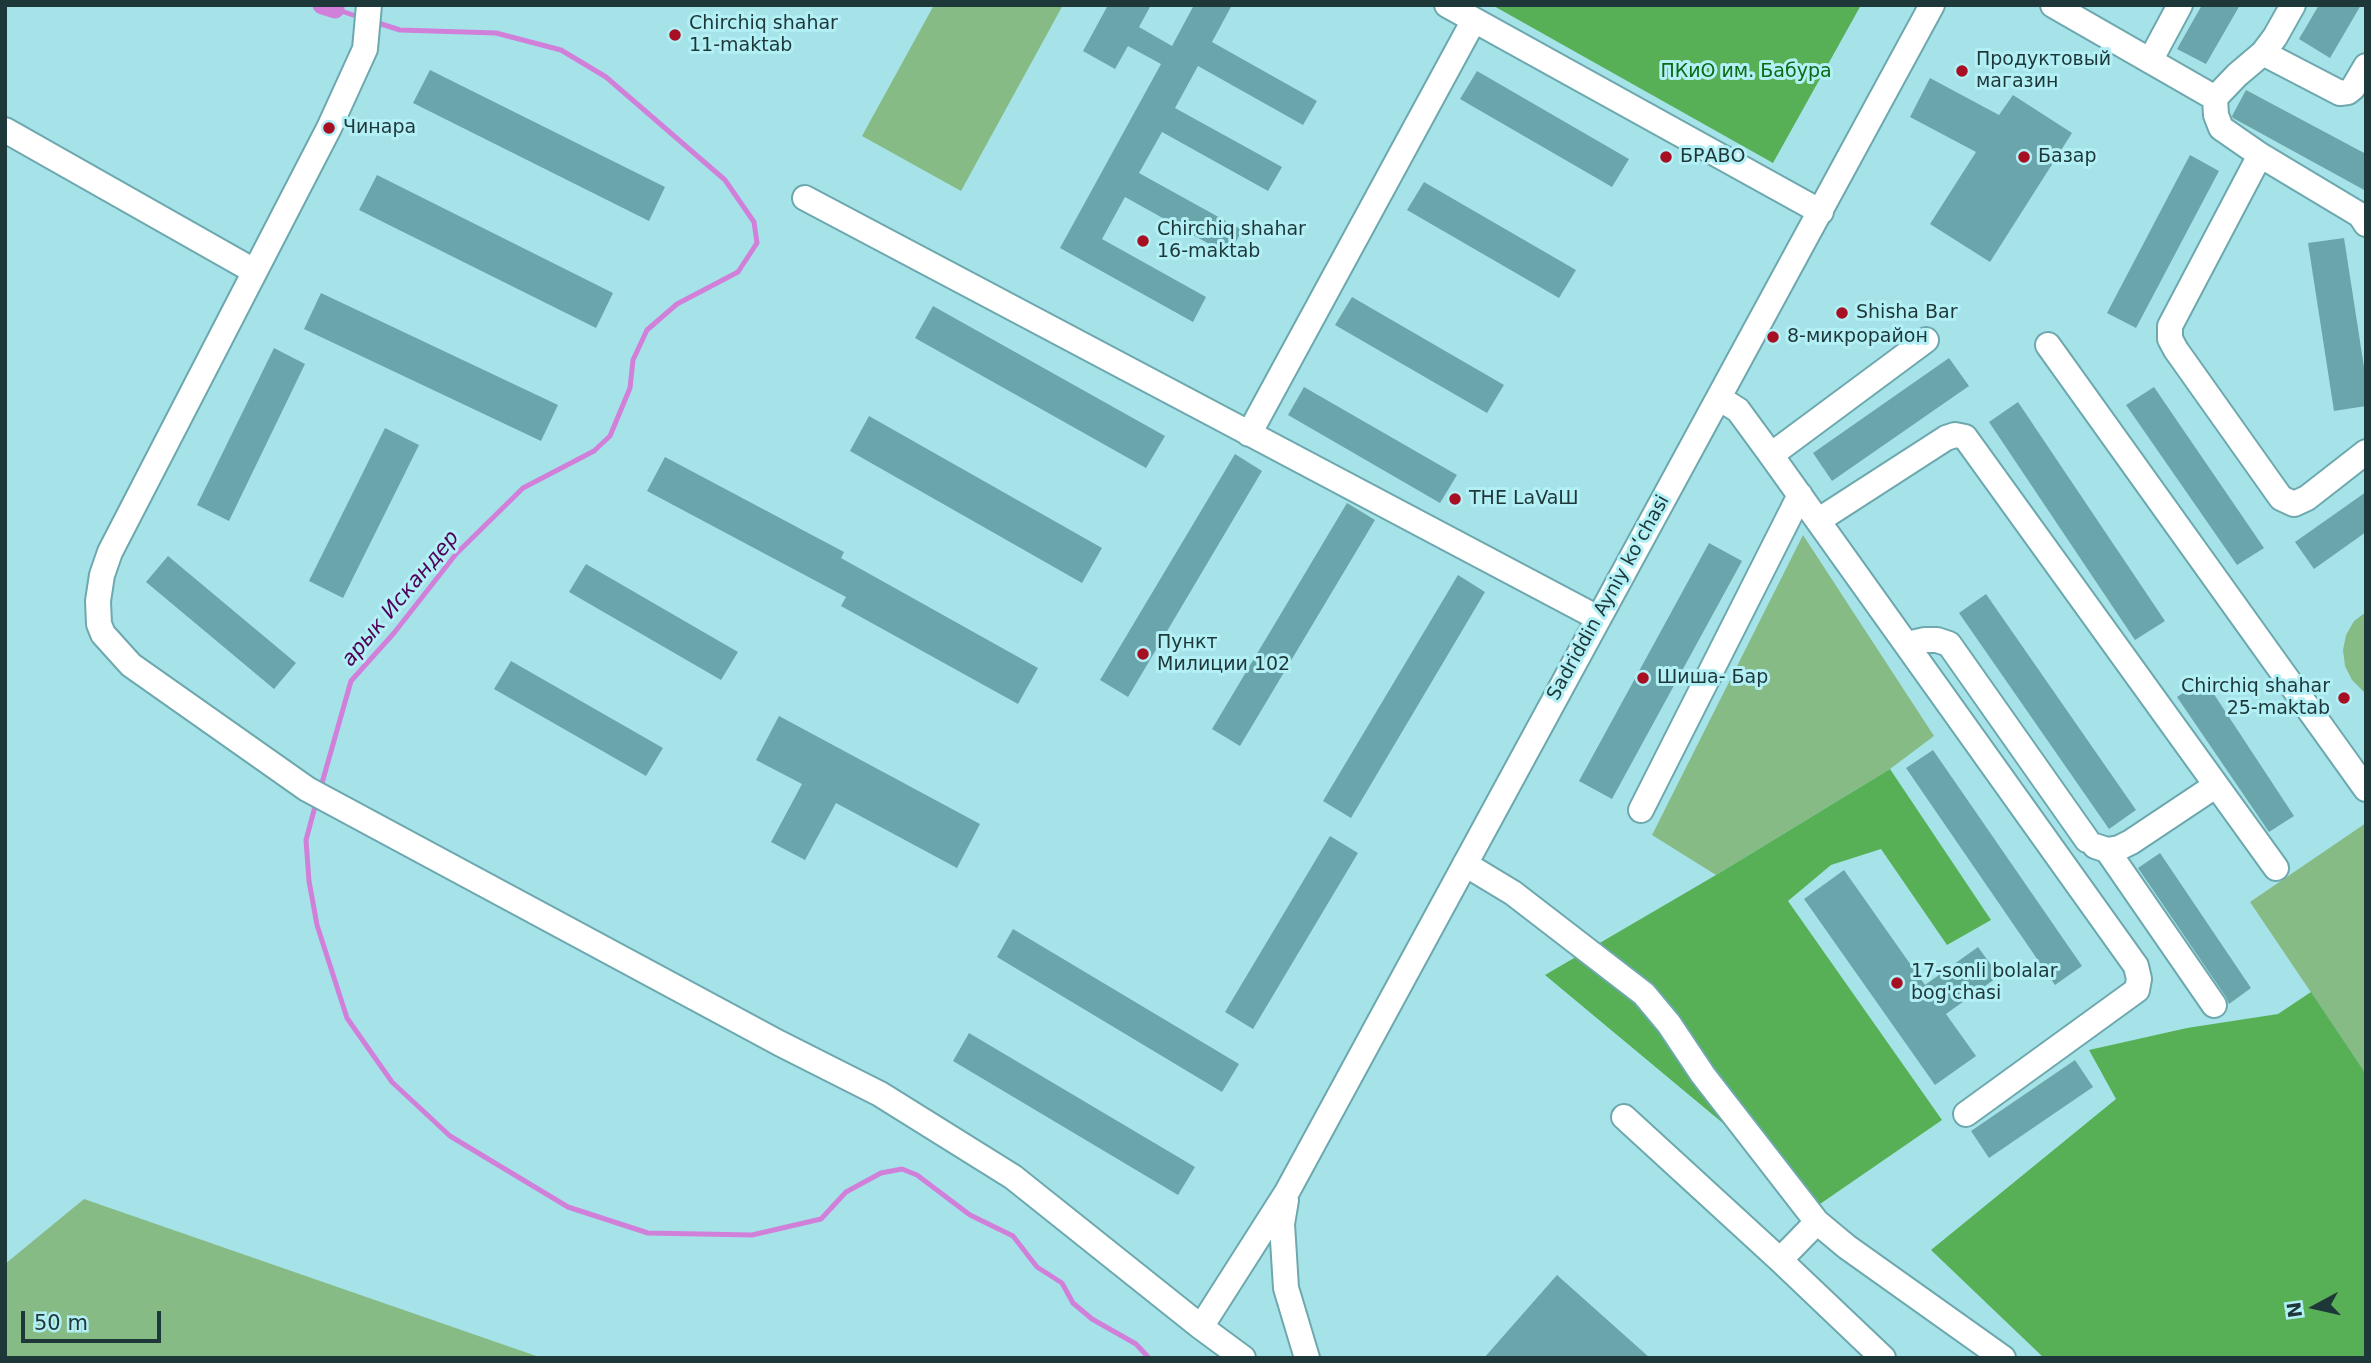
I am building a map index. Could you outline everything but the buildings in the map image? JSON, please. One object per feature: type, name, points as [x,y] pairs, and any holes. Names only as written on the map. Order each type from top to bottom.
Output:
[{"type":"street","points":[[369,5],[365,48],[329,128],[110,552],[102,575],[97,613],[103,634],[139,671],[307,789],[779,1043],[880,1094],[1013,1177],[1243,1358]]},
{"type":"street","points":[[1447,5],[1821,212]]},
{"type":"street","name":"Sadriddin Ayniy ko‘chasi","points":[[1201,1327],[1287,1192],[1932,5]]},
{"type":"street","points":[[2053,5],[2079,12],[2150,61],[2215,98]]},
{"type":"street","points":[[2150,61],[2179,5]]},
{"type":"street","points":[[2292,5],[2263,54],[2215,98],[2216,115],[2221,128],[2260,155],[2360,215],[2366,224]]},
{"type":"street","points":[[1249,434],[1474,20]]},
{"type":"street","points":[[2263,54],[2340,93],[2353,88],[2366,66]]},
{"type":"street","points":[[5,130],[254,271]]},
{"type":"street","points":[[2260,155],[2170,326],[2170,339],[2281,498],[2294,504],[2307,498],[2366,452]]},
{"type":"street","points":[[805,198],[1598,618]]},
{"type":"street","points":[[1771,455],[1926,340]]},
{"type":"street","points":[[2048,345],[2366,789]]},
{"type":"street","points":[[1719,398],[1738,410],[1819,520],[2136,966],[2140,979],[2137,990],[1966,1114]]},
{"type":"street","points":[[1819,520],[1946,438],[1955,435],[1965,437],[2276,868]]},
{"type":"street","points":[[1641,810],[1800,495]]},
{"type":"street","points":[[1907,644],[1937,640],[1949,645],[2214,1005]]},
{"type":"street","points":[[2060,859],[2097,845],[2119,848],[2215,786]]},
{"type":"street","points":[[1465,864],[1513,892],[1554,927],[1644,993],[1719,1096],[1817,1222],[1847,1247],[2003,1358]]},
{"type":"street","points":[[1624,1117],[1883,1358]]},
{"type":"street","points":[[1287,1192],[1282,1224],[1286,1288],[1307,1358]]},
{"type":"street","points":[[1780,1260],[1817,1222]]},
{"type":"green space","points":[[934,5],[1063,5],[961,191],[862,136]]},
{"type":"green space","name":"ПКиО им. Бабура","points":[[1492,5],[1861,5],[1773,163]]},
{"type":"green space","points":[[1803,535],[1934,736],[1890,769],[1716,875],[1652,835]]},
{"type":"green space","points":[[2366,612],[2366,694],[2352,680],[2345,666],[2343,650],[2346,635],[2354,621]]},
{"type":"green space","points":[[1890,769],[1991,920],[1947,945],[1881,849],[1831,865],[1788,901],[1942,1120],[1820,1204],[1545,975]]},
{"type":"green space","points":[[2366,823],[2366,1074],[2250,902]]},
{"type":"green space","points":[[2311,992],[2366,1074],[2366,1358],[2044,1358],[1931,1250],[2116,1099],[2089,1050],[2187,1028],[2278,1014]]},
{"type":"green space","points":[[84,1199],[542,1358],[5,1358],[5,1264]]},
{"type":"waterway","points":[[322,5],[335,9]]},
{"type":"waterway","name":"арык Искандер","points":[[335,9],[362,18]]},
{"type":"waterway","name":"арык Искандер","points":[[320,790],[351,681],[394,633],[456,554],[523,488],[594,451],[610,436],[630,388],[633,360],[647,330],[677,304],[738,272],[757,243],[754,222],[725,180],[606,77],[561,50],[496,33],[400,30],[375,22]]},
{"type":"waterway","name":"арык Искандер","points":[[316,803],[306,840],[309,881],[317,925],[347,1018],[392,1082],[450,1136],[568,1207],[648,1233],[752,1235],[821,1219],[846,1192],[881,1173],[902,1169],[917,1175],[970,1215],[1013,1236],[1037,1267],[1062,1283],[1073,1303],[1092,1319],[1136,1344],[1149,1358]]},
{"type":"place","name":"Chirchiq shahar 11-maktab","points":[[675,35]]},
{"type":"place","name":"Продуктовый магазин","points":[[1962,71]]},
{"type":"place","name":"Чинара","points":[[329,128]]},
{"type":"place","name":"БРАВО","points":[[1666,157]]},
{"type":"place","name":"Базар","points":[[2024,157]]},
{"type":"place","name":"Chirchiq shahar 16-maktab","points":[[1143,241]]},
{"type":"place","name":"Shisha Bar","points":[[1842,313]]},
{"type":"place","name":"8-микрорайон","points":[[1773,337]]},
{"type":"place","name":"THE LaVaШ","points":[[1455,499]]},
{"type":"place","name":"Пункт Милиции 102","points":[[1143,654]]},
{"type":"place","name":"Шиша- Бар","points":[[1643,678]]},
{"type":"place","name":"Chirchiq shahar 25-maktab","points":[[2344,698]]},
{"type":"place","name":"17-sonli bolalar bog'chasi","points":[[1897,983]]}]
